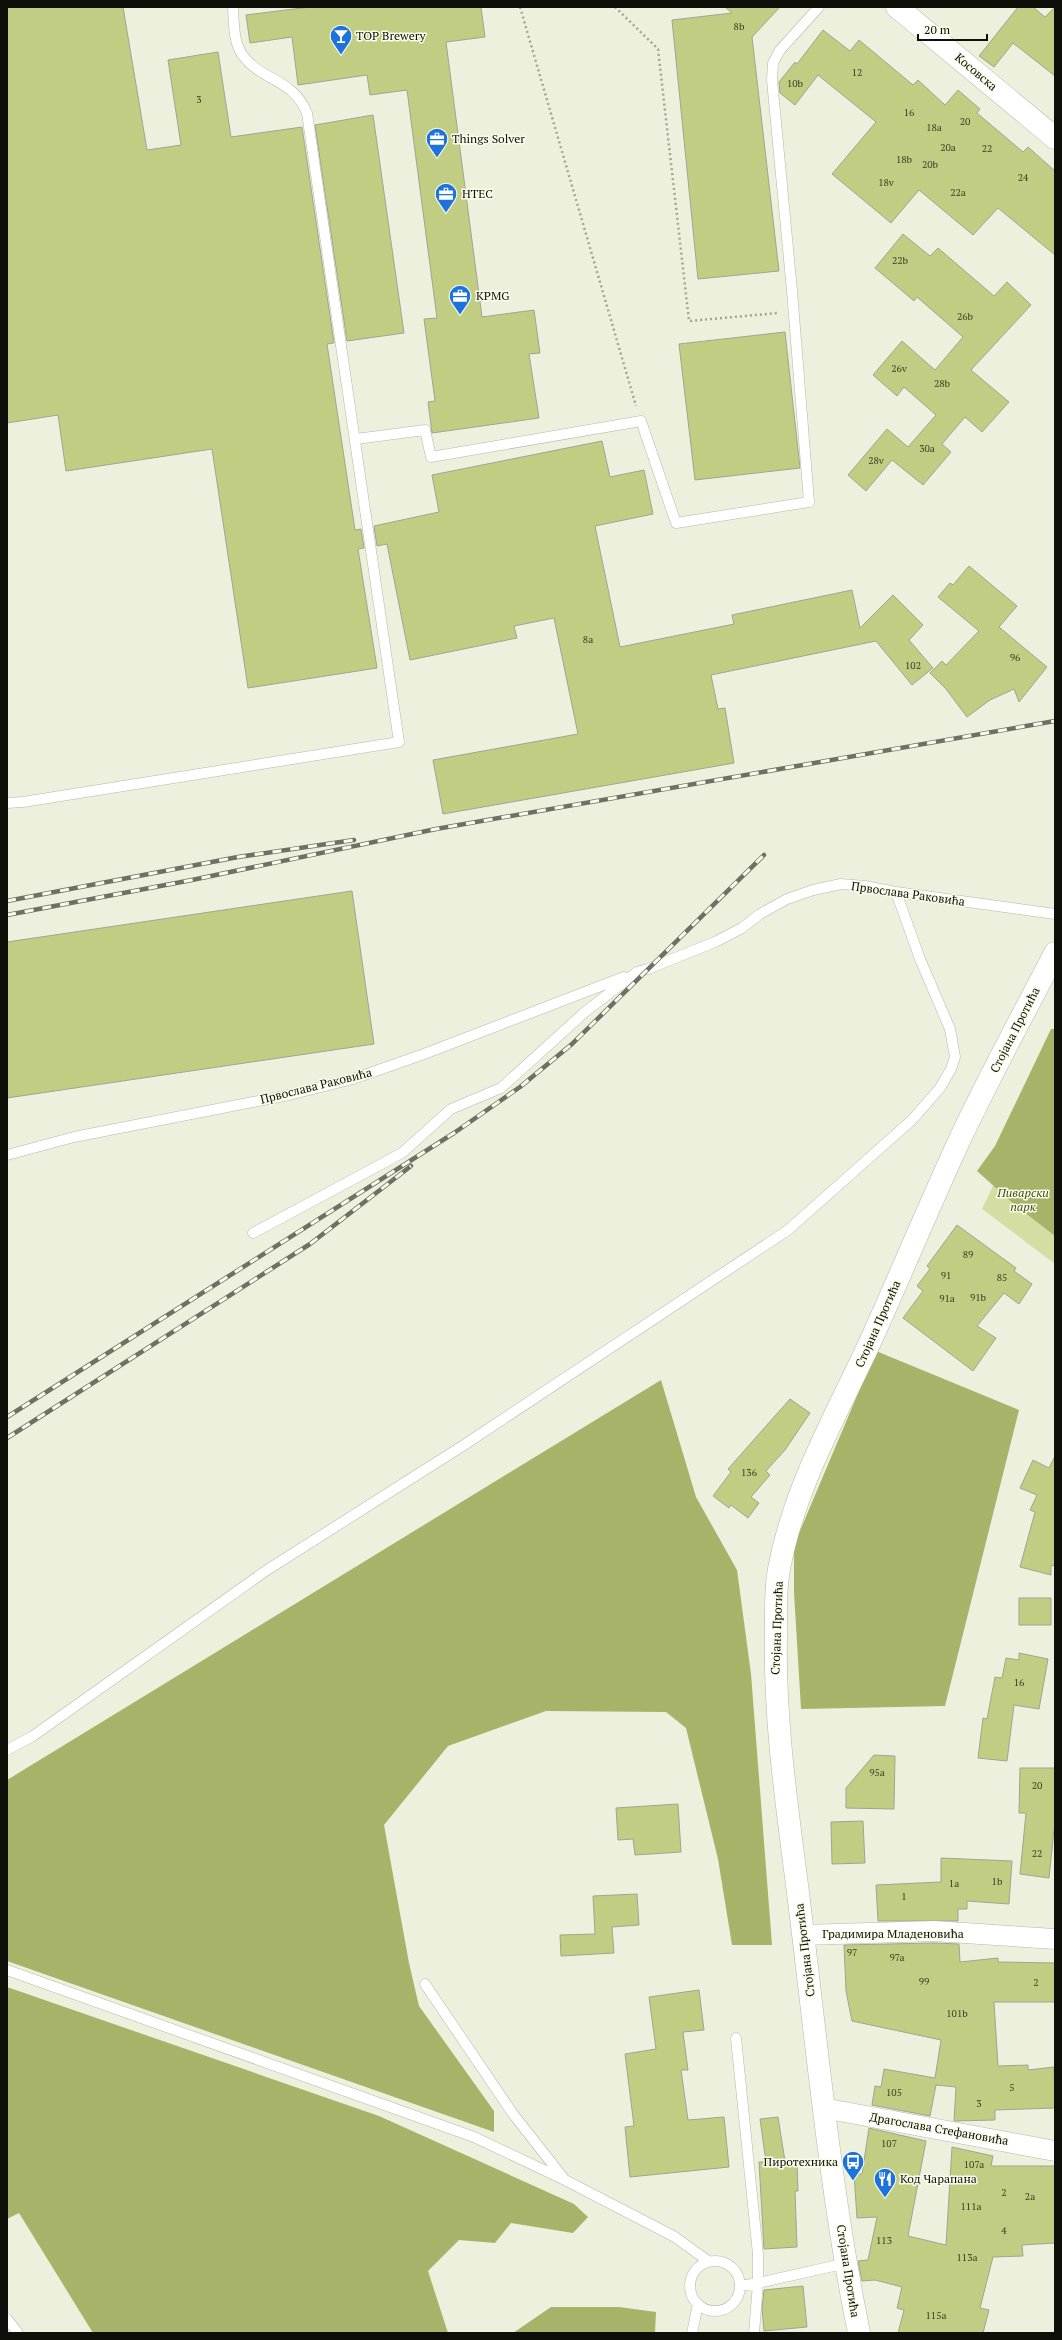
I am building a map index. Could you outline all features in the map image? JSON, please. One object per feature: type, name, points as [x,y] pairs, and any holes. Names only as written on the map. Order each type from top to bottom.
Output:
[{"type":"main road","name":"Косовска","points":[[897,7],[1055,138]]},
{"type":"main road","name":"Стојана Протића","points":[[859,2333],[823,2108],[803,1935],[780,1762],[776,1710],[775,1605],[779,1571],[795,1508],[819,1449],[889,1300],[960,1139],[1055,953]]},
{"type":"street","name":"Градимира Младеновића","points":[[803,1935],[934,1931],[1055,1939]]},
{"type":"street","name":"Драгослава Стефановића","points":[[823,2108],[1055,2151]]},
{"type":"lane","points":[[7,803],[23,802],[399,742],[308,113],[303,103],[286,86],[258,70],[244,57],[237,43],[233,7]]},
{"type":"lane","points":[[356,439],[425,430],[431,457],[641,421],[676,523],[809,502],[793,299],[772,80],[773,63],[780,50],[819,7]]},
{"type":"lane","name":"Првослава Раковића","points":[[7,1155],[74,1137],[289,1095],[353,1079],[424,1054],[715,942],[742,928],[760,914],[787,900],[813,890],[841,884],[864,886],[896,892],[1055,914]]},
{"type":"lane","points":[[7,1750],[34,1736],[267,1570],[464,1445],[788,1230],[912,1120],[940,1088],[955,1057],[950,1029],[920,959],[896,892]]},
{"type":"lane","name":"Првослава Раковића","points":[[253,1233],[402,1152],[450,1109],[501,1088],[585,1012],[636,972]]},
{"type":"lane","points":[[7,1970],[474,2138],[565,2180],[675,2237],[708,2261]]},
{"type":"lane","points":[[425,1984],[513,2114],[565,2180]]},
{"type":"lane","points":[[736,2038],[758,2254],[758,2283],[754,2333]]},
{"type":"lane","points":[[708,2261],[716,2261],[727,2264],[738,2277],[740,2286],[736,2298],[725,2308],[708,2310],[698,2304],[690,2291],[690,2282],[697,2268],[708,2261]]},
{"type":"lane","points":[[740,2286],[847,2263]]},
{"type":"lane","points":[[692,2333],[693,2322],[698,2304]]},
{"type":"lane","points":[[7,2319],[18,2333]]},
{"type":"path","points":[[520,7],[641,421]]},
{"type":"path","points":[[614,7],[658,49],[689,321],[782,313]]},
{"type":"green space","name":"Пиварски парк","points":[[1051,1029],[1055,1029],[1055,1236],[1015,1205],[977,1171],[995,1146]]},
{"type":"green space","name":"Пиварски парк","points":[[1055,1055],[1055,1264],[982,1209]]},
{"type":"green space","points":[[876,1351],[1019,1410],[945,1706],[801,1709],[794,1592],[794,1545]]},
{"type":"green space","points":[[661,1380],[696,1497],[737,1570],[751,1674],[772,1945],[732,1945],[718,1859],[686,1728],[666,1712],[546,1711],[448,1746],[384,1825],[409,1963],[419,2006],[494,2111],[494,2132],[7,1961],[7,1780]]},
{"type":"green space","points":[[7,1987],[379,2116],[574,2204],[588,2217],[573,2233],[511,2223],[495,2243],[459,2240],[428,2271],[448,2333],[93,2333],[19,2213],[7,2219]]},
{"type":"green space","points":[[551,2307],[619,2307],[656,2312],[655,2333],[513,2333]]},
{"type":"building","points":[[7,7],[123,7],[147,150],[181,145],[168,60],[218,52],[231,137],[302,127],[334,343],[327,344],[355,530],[361,529],[364,548],[358,549],[377,668],[248,688],[212,449],[66,471],[58,415],[7,423]]},
{"type":"building","points":[[310,7],[481,7],[485,37],[446,42],[482,317],[534,310],[540,353],[529,354],[539,418],[432,433],[428,402],[435,401],[424,319],[437,318],[407,90],[370,95],[367,75],[298,85],[292,37],[250,43],[246,15]]},
{"type":"building","points":[[725,7],[780,7],[752,37],[779,271],[698,279],[672,20],[732,13]]},
{"type":"building","points":[[1018,7],[1033,7],[1045,17],[1055,7],[1055,76],[1013,43],[994,67],[979,56]]},
{"type":"building","points":[[823,30],[850,51],[859,40],[913,85],[918,80],[945,105],[958,90],[980,109],[977,113],[1023,152],[1028,147],[1055,171],[1055,255],[998,208],[973,235],[919,190],[891,223],[832,174],[876,122],[818,75],[795,105],[780,93],[779,82],[795,62],[797,64]]},
{"type":"building","points":[[373,115],[404,333],[347,341],[315,125]]},
{"type":"building","points":[[903,234],[930,256],[938,248],[994,296],[1007,282],[1031,305],[971,370],[1009,402],[982,432],[965,417],[942,444],[951,452],[923,485],[892,460],[866,491],[848,475],[887,429],[908,447],[936,415],[904,387],[897,396],[873,375],[902,341],[935,370],[963,337],[917,297],[914,301],[875,268]]},
{"type":"building","points":[[785,332],[800,468],[695,480],[679,344]]},
{"type":"building","points":[[602,441],[610,477],[644,470],[653,514],[595,526],[620,647],[734,624],[732,615],[852,590],[860,628],[893,595],[923,625],[909,640],[933,668],[912,685],[876,641],[711,675],[718,709],[725,708],[734,763],[443,814],[433,760],[578,734],[554,618],[514,626],[517,638],[410,660],[387,544],[377,546],[374,526],[439,512],[432,475]]},
{"type":"building","points":[[969,566],[1017,606],[999,627],[1047,667],[1019,702],[1014,689],[990,700],[967,717],[946,689],[930,673],[942,661],[946,665],[979,631],[938,597],[950,583],[953,585]]},
{"type":"building","points":[[352,891],[374,1044],[7,1098],[7,942]]},
{"type":"building","points":[[957,1225],[1016,1268],[1014,1271],[1032,1284],[1019,1304],[1004,1293],[977,1326],[996,1338],[973,1371],[903,1318],[923,1291],[917,1286],[930,1269],[927,1266]]},
{"type":"building","points":[[790,1399],[810,1413],[785,1450],[766,1471],[770,1475],[751,1497],[759,1503],[748,1518],[731,1505],[729,1508],[713,1496],[731,1472],[728,1469]]},
{"type":"building","points":[[1055,1456],[1055,1566],[1051,1565],[1051,1575],[1020,1567],[1035,1512],[1030,1510],[1037,1495],[1020,1488],[1033,1460],[1049,1468]]},
{"type":"building","points":[[1019,1598],[1051,1598],[1051,1625],[1019,1625]]},
{"type":"building","points":[[1019,1653],[1048,1659],[1039,1709],[1014,1705],[1007,1761],[978,1758],[983,1718],[987,1719],[995,1677],[1002,1678],[1006,1658],[1019,1660]]},
{"type":"building","points":[[874,1755],[895,1756],[894,1809],[846,1808],[846,1788]]},
{"type":"building","points":[[1020,1768],[1055,1768],[1055,1821],[1049,1878],[1020,1874],[1026,1813],[1019,1813]]},
{"type":"building","points":[[678,1804],[681,1852],[635,1855],[633,1839],[618,1840],[616,1808]]},
{"type":"building","points":[[863,1821],[865,1863],[832,1864],[831,1822]]},
{"type":"building","points":[[941,1858],[1012,1861],[1009,1904],[967,1901],[967,1909],[958,1909],[958,1921],[878,1921],[876,1885],[941,1882]]},
{"type":"building","points":[[637,1894],[639,1925],[612,1927],[614,1953],[561,1956],[560,1935],[595,1934],[593,1896]]},
{"type":"building","points":[[934,1943],[959,1944],[960,1962],[998,1958],[998,1962],[1055,1963],[1055,2002],[994,2002],[998,2066],[1028,2065],[1028,2070],[1054,2067],[1055,2108],[995,2110],[995,2120],[954,2121],[956,2087],[936,2085],[930,2116],[872,2105],[875,2086],[881,2087],[884,2069],[935,2078],[941,2040],[852,2021],[846,1991],[844,1945]]},
{"type":"building","points":[[699,1990],[704,2030],[683,2032],[688,2070],[681,2070],[688,2120],[724,2117],[729,2167],[630,2177],[625,2127],[634,2126],[625,2054],[656,2049],[649,1997]]},
{"type":"building","points":[[778,2117],[785,2161],[797,2161],[798,2191],[795,2191],[797,2247],[764,2249],[759,2162],[766,2162],[760,2119]]},
{"type":"building","points":[[869,2128],[926,2141],[908,2236],[946,2245],[952,2147],[993,2156],[991,2166],[1055,2166],[1055,2243],[1022,2245],[1023,2256],[993,2257],[980,2308],[989,2310],[983,2333],[898,2333],[904,2310],[897,2308],[902,2287],[875,2280],[862,2281],[858,2261],[868,2260],[877,2217],[857,2218],[854,2174],[862,2174]]},
{"type":"building","points":[[803,2286],[807,2327],[764,2331],[762,2309],[764,2290]]},
{"type":"railway","points":[[7,915],[192,880],[436,829],[1055,721]]},
{"type":"railway","points":[[7,901],[238,857],[354,840]]},
{"type":"railway","points":[[7,1417],[454,1133],[520,1087],[572,1044],[764,855]]},
{"type":"railway","points":[[7,1438],[310,1244],[411,1166]]},
{"type":"place","name":"TOP Brewery","points":[[341,56]]},
{"type":"place","name":"Things Solver","points":[[437,158]]},
{"type":"place","name":"HTEC","points":[[446,214]]},
{"type":"place","name":"KPMG","points":[[460,316]]},
{"type":"place","name":"Пиротехника","points":[[853,2182]]},
{"type":"place","name":"Код Чарапана","points":[[885,2198]]}]
